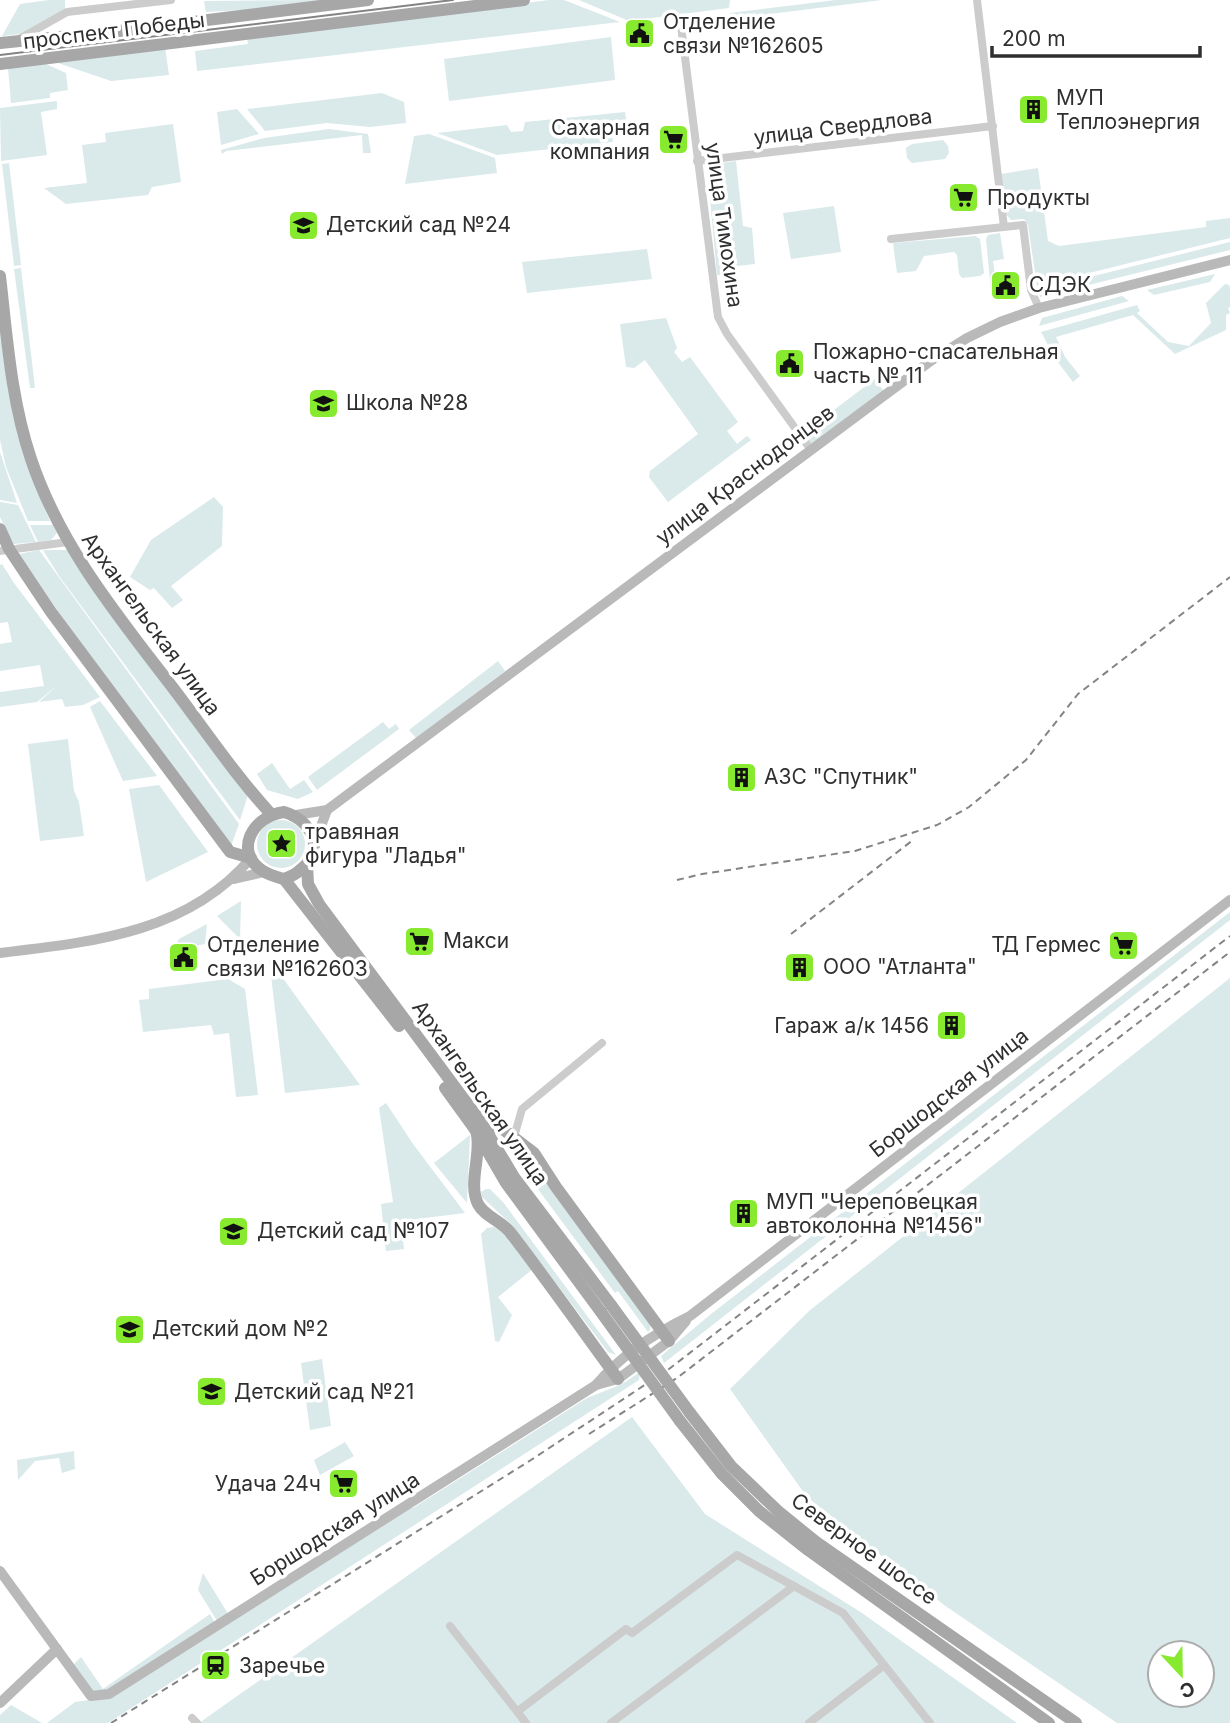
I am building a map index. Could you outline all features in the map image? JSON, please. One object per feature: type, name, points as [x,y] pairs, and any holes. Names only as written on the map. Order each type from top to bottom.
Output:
[{"type":"main road","name":"проспект Победы","points":[[0,43],[119,32],[362,0]]},
{"type":"main road","name":"проспект Победы","points":[[0,64],[524,0]]},
{"type":"main road","name":"Архангельская улица","points":[[0,276],[22,430],[46,500],[68,542],[119,617],[242,781],[271,814]]},
{"type":"main road","points":[[0,529],[4,550],[230,852],[251,858]]},
{"type":"main road","points":[[284,812],[296,815],[306,823],[312,833],[313,853],[307,864],[284,879],[264,872],[251,858],[248,845],[251,831],[259,820],[271,814],[284,812]]},
{"type":"main road","name":"Архангельская улица","points":[[307,864],[308,884],[319,904],[477,1125],[510,1180],[606,1308]]},
{"type":"main road","name":"Архангельская улица","points":[[284,879],[477,1125]]},
{"type":"main road","points":[[618,1379],[508,1229],[482,1210],[477,1203],[474,1189],[477,1125],[504,1130],[542,1162],[556,1187],[665,1335]]},
{"type":"main road","points":[[474,1189],[478,1182],[485,1178],[510,1180],[513,1159],[519,1151],[527,1148]]},
{"type":"main road","name":"Северное шоссе","points":[[606,1308],[685,1417],[722,1474],[759,1511],[808,1550],[1049,1723]]},
{"type":"main road","name":"Северное шоссе","points":[[685,1417],[779,1512],[816,1542],[1076,1723]]},
{"type":"street","points":[[15,42],[67,12],[171,0]]},
{"type":"street","points":[[977,0],[1004,227]]},
{"type":"street","name":"улица Тимохина","points":[[680,18],[718,317],[727,334],[811,450]]},
{"type":"street","name":"улица Свердлова","points":[[697,161],[993,126]]},
{"type":"street","points":[[891,239],[1023,225],[1031,290],[1039,308]]},
{"type":"street","name":"улица Краснодонцев","points":[[296,815],[327,810],[932,360],[967,338],[1039,308],[1230,260]]},
{"type":"street","points":[[4,550],[68,542]]},
{"type":"street","points":[[314,845],[327,810]]},
{"type":"street","points":[[0,953],[82,943],[161,922],[199,903],[234,879],[251,858]]},
{"type":"street","points":[[234,879],[264,872]]},
{"type":"street","name":"Боршодская улица","points":[[57,1649],[91,1696],[109,1694],[596,1385],[618,1379],[665,1335],[1230,900]]},
{"type":"street","points":[[514,1137],[522,1108],[602,1043]]},
{"type":"street","name":"Боршодская улица","points":[[596,1385],[610,1368],[665,1335]]},
{"type":"street","points":[[518,1711],[626,1629],[632,1633],[737,1555],[843,1613],[930,1723]]},
{"type":"street","points":[[0,1571],[57,1649],[0,1703]]},
{"type":"street","points":[[611,1723],[794,1586]]},
{"type":"street","points":[[450,1626],[526,1723]]},
{"type":"street","points":[[809,1723],[883,1666]]},
{"type":"shaded area","points":[[65,0],[65,10],[21,34],[2,36],[20,4]]},
{"type":"shaded area","points":[[320,0],[206,12],[204,1]]},
{"type":"shaded area","points":[[564,0],[620,22],[197,71],[195,51],[248,44],[247,38]]},
{"type":"shaded area","points":[[579,0],[730,0],[729,8],[629,21]]},
{"type":"shaded area","points":[[836,0],[882,0],[730,19],[730,13]]},
{"type":"shaded area","points":[[611,37],[615,80],[449,101],[444,59]]},
{"type":"shaded area","points":[[165,47],[169,75],[111,81],[55,62]]},
{"type":"shaded area","points":[[46,64],[66,73],[68,90],[50,93],[50,98],[11,103],[8,68]]},
{"type":"shaded area","points":[[382,93],[404,102],[406,123],[370,127],[327,123],[265,131],[247,109]]},
{"type":"shaded area","points":[[57,101],[57,109],[41,112],[47,155],[1,161],[0,108]]},
{"type":"shaded area","points":[[237,109],[259,134],[221,145],[217,112]]},
{"type":"shaded area","points":[[625,112],[628,134],[612,135],[613,142],[497,155],[437,133],[507,125],[511,132],[523,131],[525,122]]},
{"type":"shaded area","points":[[173,124],[181,182],[152,187],[148,195],[66,204],[44,188],[87,183],[82,145],[106,142],[105,133]]},
{"type":"shaded area","points":[[329,129],[368,134],[371,153],[363,153],[362,135],[226,151],[222,154],[221,150],[264,138]]},
{"type":"shaded area","points":[[429,134],[495,158],[497,173],[405,184],[414,136]]},
{"type":"shaded area","points":[[943,140],[949,153],[945,159],[912,163],[907,158],[906,148],[912,144]]},
{"type":"shaded area","points":[[736,161],[743,226],[752,228],[755,264],[728,267],[728,274],[717,275],[707,165]]},
{"type":"shaded area","points":[[9,163],[21,265],[14,266],[2,164]]},
{"type":"shaded area","points":[[1038,168],[1048,241],[1059,246],[1206,227],[1206,221],[1230,218],[1230,238],[1037,286],[1028,225],[1024,219],[1011,220],[1005,213],[1001,174]]},
{"type":"shaded area","points":[[834,206],[841,252],[791,259],[783,213]]},
{"type":"shaded area","points":[[1000,233],[1004,259],[993,261],[997,290],[991,291],[986,239],[988,235]]},
{"type":"shaded area","points":[[975,236],[980,239],[984,273],[980,276],[962,278],[954,252],[924,256],[916,271],[897,273],[893,243]]},
{"type":"shaded area","points":[[1230,242],[1230,250],[1040,297],[1038,290]]},
{"type":"shaded area","points":[[647,249],[652,279],[527,293],[522,262]]},
{"type":"shaded area","points":[[21,268],[35,388],[30,388],[14,269]]},
{"type":"shaded area","points":[[1215,274],[1210,282],[1154,295],[1147,290]]},
{"type":"shaded area","points":[[1225,284],[1230,288],[1230,313],[1226,315],[1226,330],[1175,354],[1133,315],[1056,337],[1065,357],[1080,376],[1073,382],[1057,361],[1041,332],[1137,305],[1140,311],[1137,313],[1168,342],[1189,346],[1211,323],[1206,303]]},
{"type":"shaded area","points":[[1122,296],[1129,301],[1039,326],[1042,318]]},
{"type":"shaded area","points":[[0,305],[17,426],[29,471],[50,521],[28,521],[6,467],[0,440]]},
{"type":"shaded area","points":[[666,318],[677,348],[674,352],[682,362],[690,357],[738,422],[727,431],[737,444],[747,436],[751,440],[668,502],[649,477],[650,471],[698,434],[645,360],[634,368],[626,367],[620,324]]},
{"type":"shaded area","points":[[875,379],[884,392],[812,446],[802,434]]},
{"type":"shaded area","points":[[0,452],[17,503],[0,500]]},
{"type":"shaded area","points":[[214,497],[223,507],[222,546],[171,586],[183,600],[172,608],[154,588],[150,590],[130,577],[151,540]]},
{"type":"shaded area","points":[[0,502],[18,505],[36,542],[13,544],[0,517]]},
{"type":"shaded area","points":[[30,525],[53,525],[57,533],[51,540],[38,542]]},
{"type":"shaded area","points":[[39,550],[239,824],[231,846],[81,645],[19,554]]},
{"type":"shaded area","points":[[43,550],[69,550],[248,795],[240,820],[59,576]]},
{"type":"shaded area","points":[[2,564],[100,697],[83,705],[65,707],[62,699],[39,702],[59,684],[37,702],[0,707],[0,692],[44,686],[40,665],[0,671],[0,644],[12,642],[8,622],[0,623]]},
{"type":"shaded area","points":[[498,661],[505,671],[416,738],[409,730]]},
{"type":"shaded area","points":[[100,701],[157,776],[123,781],[90,707]]},
{"type":"shaded area","points":[[383,722],[389,729],[396,724],[399,729],[317,790],[308,777]]},
{"type":"shaded area","points":[[68,739],[74,791],[79,802],[84,836],[40,841],[28,744]]},
{"type":"shaded area","points":[[272,763],[290,789],[304,780],[313,792],[298,799],[267,790],[257,774]]},
{"type":"shaded area","points":[[159,785],[208,852],[146,882],[129,789]]},
{"type":"shaded area","points":[[281,820],[298,827],[305,844],[298,861],[281,868],[264,861],[257,844],[264,827]]},
{"type":"shaded area","points":[[241,901],[240,939],[217,916]]},
{"type":"shaded area","points":[[1230,912],[1230,920],[664,1363],[661,1356],[711,1314]]},
{"type":"shaded area","points":[[207,924],[205,944],[173,950],[179,939]]},
{"type":"shaded area","points":[[269,959],[360,1085],[285,1093]]},
{"type":"shaded area","points":[[1230,978],[1230,1723],[1117,1723],[944,1605],[807,1497],[730,1389],[809,1311]]},
{"type":"shaded area","points":[[228,979],[245,989],[258,1095],[236,1097],[229,1033],[214,1035],[211,1025],[143,1032],[139,1000],[149,999],[149,989]]},
{"type":"shaded area","points":[[386,1103],[465,1213],[401,1221],[404,1249],[386,1251],[381,1204],[393,1202],[379,1108]]},
{"type":"shaded area","points":[[470,1135],[467,1203],[434,1163]]},
{"type":"shaded area","points":[[523,1155],[531,1157],[651,1321],[648,1332],[618,1291],[615,1293],[526,1173],[521,1159]]},
{"type":"shaded area","points":[[490,1189],[503,1202],[616,1355],[608,1352],[512,1225],[482,1197],[481,1192]]},
{"type":"shaded area","points":[[494,1227],[503,1232],[533,1269],[498,1297],[512,1315],[499,1342],[495,1341],[481,1234],[487,1228]]},
{"type":"shaded area","points":[[322,1359],[331,1426],[310,1430],[301,1363]]},
{"type":"shaded area","points":[[640,1372],[639,1380],[108,1723],[47,1723],[75,1702],[110,1697],[219,1624],[198,1590],[203,1573],[230,1617],[406,1507],[413,1508],[587,1398],[622,1384]]},
{"type":"shaded area","points":[[632,1417],[705,1514],[862,1613],[1017,1723],[199,1723]]},
{"type":"shaded area","points":[[345,1442],[354,1456],[320,1475],[314,1460]]},
{"type":"shaded area","points":[[74,1451],[75,1469],[62,1473],[59,1458],[35,1461],[18,1480],[17,1460]]},
{"type":"shaded area","points":[[210,1614],[215,1623],[108,1690],[92,1692],[73,1665],[81,1657],[103,1689]]},
{"type":"shaded area","points":[[11,1705],[42,1723],[0,1723],[0,1715]]},
{"type":"tram line","points":[[0,55],[453,0]]},
{"type":"railway","points":[[677,880],[855,851],[937,825],[969,807],[1026,760],[1078,694],[1230,577]]},
{"type":"railway","points":[[791,934],[913,840]]},
{"type":"railway","points":[[111,1723],[531,1460],[669,1369],[1230,936]]},
{"type":"railway","points":[[589,1434],[677,1378],[1230,952]]},
{"type":"place","name":"Отделение связи №162605","points":[[640,34]]},
{"type":"place","name":"МУП Теплоэнергия","points":[[1033,110]]},
{"type":"place","name":"Сахарная компания","points":[[673,140]]},
{"type":"place","name":"Продукты","points":[[964,198]]},
{"type":"place","name":"Детский сад №24","points":[[303,225]]},
{"type":"place","name":"СДЭК","points":[[1006,285]]},
{"type":"place","name":"Пожарно-спасательная часть № 11","points":[[790,364]]},
{"type":"place","name":"Школа №28","points":[[323,403]]},
{"type":"place","name":"АЗС \"Спутник\"","points":[[741,777]]},
{"type":"place","name":"травяная фигура \"Ладья\"","points":[[282,844]]},
{"type":"place","name":"Макси","points":[[420,941]]},
{"type":"place","name":"ТД Гермес","points":[[1124,945]]},
{"type":"place","name":"Отделение связи №162603","points":[[184,957]]},
{"type":"place","name":"ООО \"Атланта\"","points":[[800,967]]},
{"type":"place","name":"Гараж а/к 1456","points":[[952,1026]]},
{"type":"place","name":"МУП \"Череповецкая автоколонна №1456\"","points":[[743,1214]]},
{"type":"place","name":"Детский сад №107","points":[[234,1231]]},
{"type":"place","name":"Детский дом №2","points":[[129,1329]]},
{"type":"place","name":"Детский сад №21","points":[[211,1392]]},
{"type":"place","name":"Удача 24ч","points":[[344,1484]]},
{"type":"place","name":"Заречье","points":[[216,1666]]}]
